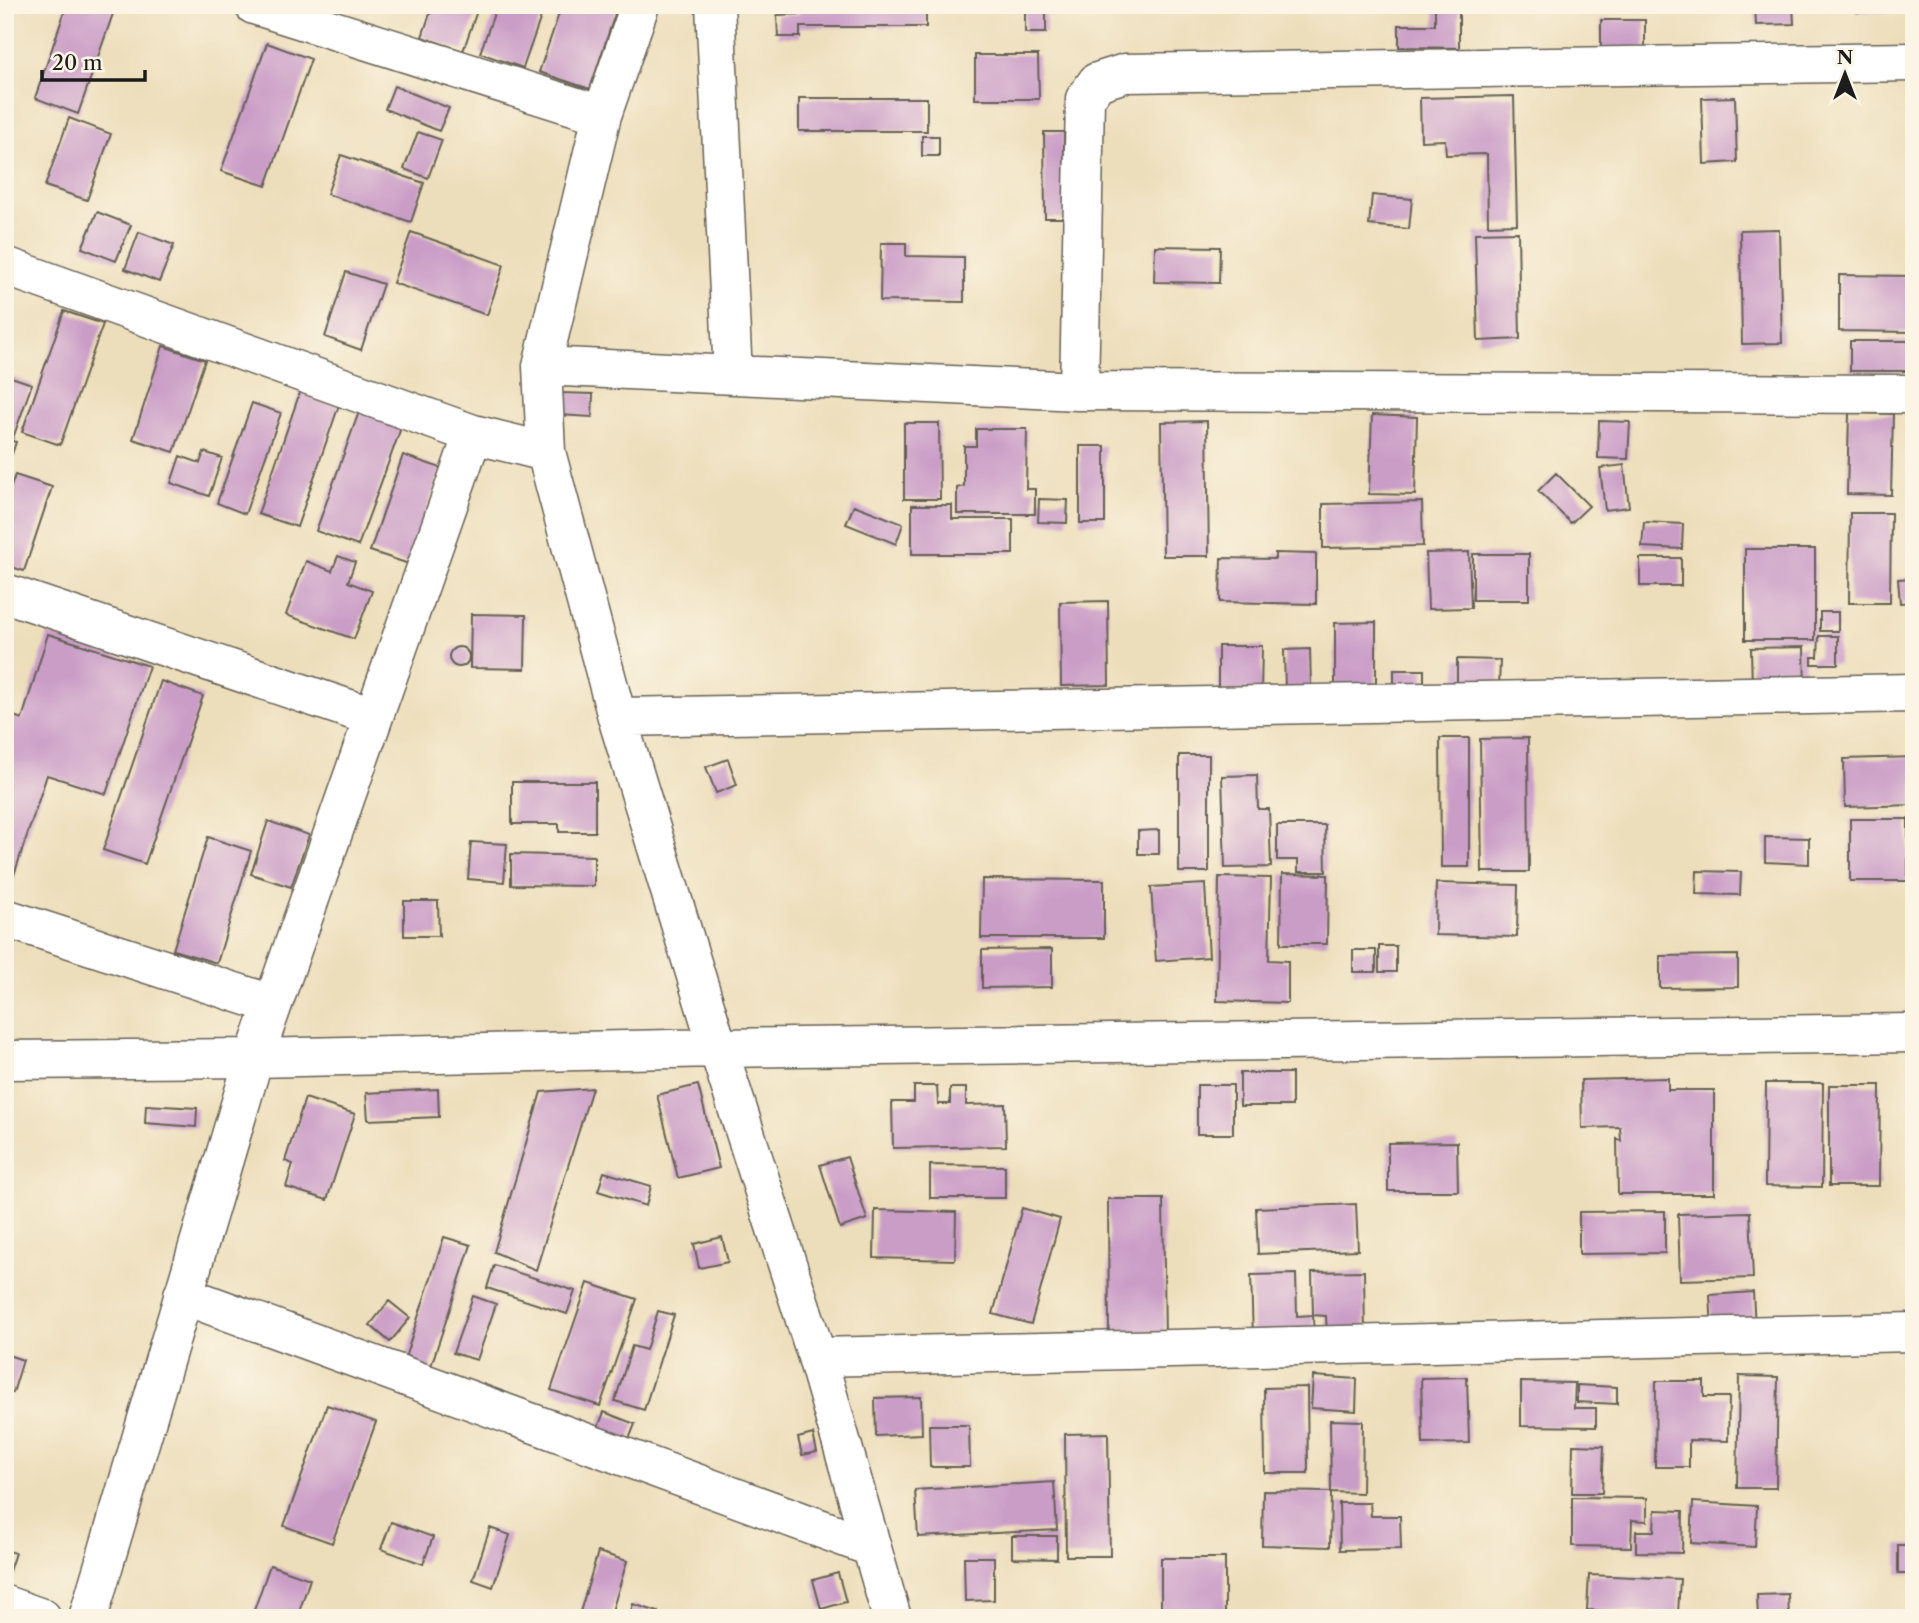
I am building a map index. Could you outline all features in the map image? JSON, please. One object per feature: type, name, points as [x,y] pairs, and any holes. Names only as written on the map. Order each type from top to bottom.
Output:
[{"type":"street","points":[[254,5],[602,115]]},
{"type":"street","points":[[640,5],[602,115],[542,366],[546,452],[617,717],[718,1048],[817,1357],[892,1618]]},
{"type":"street","points":[[715,5],[733,375]]},
{"type":"street","points":[[1079,391],[1085,99],[1097,82],[1125,73],[1914,62]]},
{"type":"street","points":[[5,267],[473,434],[546,452]]},
{"type":"street","points":[[542,366],[1079,391],[1914,394]]},
{"type":"street","points":[[88,1618],[254,1058],[473,434]]},
{"type":"street","points":[[5,593],[373,717]]},
{"type":"street","points":[[617,717],[1914,693]]},
{"type":"street","points":[[5,918],[272,1004]]},
{"type":"street","points":[[5,1060],[1914,1033]]},
{"type":"street","points":[[183,1295],[871,1547]]},
{"type":"street","points":[[817,1357],[1914,1332]]},
{"type":"street","points":[[5,1605],[42,1618]]},
{"type":"building","points":[[67,5],[116,5],[78,114],[35,98]]},
{"type":"building","points":[[433,5],[479,5],[463,51],[422,37]]},
{"type":"building","points":[[497,5],[545,5],[523,68],[480,53]]},
{"type":"building","points":[[562,5],[618,5],[590,89],[539,72]]},
{"type":"building","points":[[799,5],[926,5],[926,27],[800,27],[800,37],[778,37],[777,15],[799,14]]},
{"type":"building","points":[[1025,5],[1046,5],[1046,33],[1025,33]]},
{"type":"building","points":[[1435,5],[1459,5],[1459,48],[1399,47],[1399,25],[1435,25]]},
{"type":"building","points":[[1755,5],[1793,5],[1794,24],[1756,25]]},
{"type":"building","points":[[1857,5],[1887,5],[1887,12],[1856,12]]},
{"type":"building","points":[[1601,20],[1645,20],[1645,48],[1601,48]]},
{"type":"building","points":[[267,43],[311,59],[266,186],[221,171]]},
{"type":"building","points":[[975,55],[1038,55],[1039,99],[975,99]]},
{"type":"building","points":[[394,86],[449,108],[439,131],[385,109]]},
{"type":"building","points":[[1514,96],[1517,224],[1488,225],[1487,154],[1446,155],[1445,140],[1421,141],[1420,98]]},
{"type":"building","points":[[1735,97],[1737,162],[1704,164],[1702,98]]},
{"type":"building","points":[[799,98],[927,98],[927,131],[799,131]]},
{"type":"building","points":[[69,118],[111,134],[87,200],[45,186]]},
{"type":"building","points":[[418,132],[442,140],[428,178],[404,169]]},
{"type":"building","points":[[1044,132],[1064,132],[1065,218],[1045,218]]},
{"type":"building","points":[[922,136],[939,136],[939,156],[922,156]]},
{"type":"building","points":[[341,155],[424,183],[411,222],[327,194]]},
{"type":"building","points":[[1372,195],[1412,199],[1409,229],[1369,225]]},
{"type":"building","points":[[97,212],[131,225],[116,261],[82,248]]},
{"type":"building","points":[[1779,229],[1782,343],[1742,344],[1740,230]]},
{"type":"building","points":[[139,232],[174,245],[159,282],[125,269]]},
{"type":"building","points":[[411,232],[504,265],[487,315],[393,283]]},
{"type":"building","points":[[1518,232],[1520,339],[1478,341],[1475,233]]},
{"type":"building","points":[[881,243],[906,243],[906,256],[964,257],[964,302],[880,301]]},
{"type":"building","points":[[1155,246],[1220,247],[1219,283],[1154,282]]},
{"type":"building","points":[[346,272],[383,284],[361,350],[325,337]]},
{"type":"building","points":[[1839,275],[1914,276],[1914,332],[1839,331]]},
{"type":"building","points":[[64,311],[103,324],[60,445],[22,432]]},
{"type":"building","points":[[1850,341],[1914,341],[1914,371],[1850,371]]},
{"type":"building","points":[[163,346],[205,360],[174,452],[133,439]]},
{"type":"building","points":[[5,375],[32,384],[13,438],[5,435]]},
{"type":"building","points":[[300,392],[339,405],[297,527],[258,514]]},
{"type":"building","points":[[560,393],[593,394],[592,417],[559,415]]},
{"type":"building","points":[[252,403],[281,413],[245,514],[217,503]]},
{"type":"building","points":[[360,409],[402,425],[358,546],[316,531]]},
{"type":"building","points":[[1849,413],[1893,414],[1891,495],[1847,494]]},
{"type":"building","points":[[1372,415],[1417,417],[1415,495],[1369,494]]},
{"type":"building","points":[[1207,421],[1209,556],[1163,556],[1161,422]]},
{"type":"building","points":[[1599,421],[1630,422],[1628,459],[1598,458]]},
{"type":"building","points":[[904,423],[939,423],[940,499],[904,499]]},
{"type":"building","points":[[976,429],[1027,429],[1026,489],[1035,489],[1035,514],[957,514],[957,488],[964,486],[964,446],[976,446]]},
{"type":"building","points":[[5,439],[16,442],[6,472],[5,472]]},
{"type":"building","points":[[1080,446],[1105,446],[1105,523],[1080,523]]},
{"type":"building","points":[[204,452],[222,458],[209,496],[171,483],[180,456],[200,463]]},
{"type":"building","points":[[403,455],[441,468],[409,564],[370,551]]},
{"type":"building","points":[[1624,465],[1629,507],[1605,510],[1600,468]]},
{"type":"building","points":[[1556,473],[1589,506],[1571,523],[1538,491]]},
{"type":"building","points":[[15,475],[52,487],[24,571],[5,565],[5,504]]},
{"type":"building","points":[[1039,499],[1068,500],[1067,523],[1038,522]]},
{"type":"building","points":[[1422,502],[1423,546],[1323,548],[1323,504]]},
{"type":"building","points":[[854,505],[903,524],[896,544],[846,524]]},
{"type":"building","points":[[912,505],[952,505],[952,519],[1013,519],[1013,554],[912,554]]},
{"type":"building","points":[[1850,513],[1891,513],[1890,603],[1849,603]]},
{"type":"building","points":[[1644,522],[1683,524],[1682,549],[1642,547]]},
{"type":"building","points":[[1745,549],[1815,549],[1815,640],[1745,640]]},
{"type":"building","points":[[1469,552],[1471,608],[1428,609],[1426,553]]},
{"type":"building","points":[[1275,553],[1316,554],[1316,604],[1220,602],[1221,558],[1275,559]]},
{"type":"building","points":[[1473,554],[1529,554],[1529,600],[1473,600]]},
{"type":"building","points":[[338,556],[355,562],[348,582],[372,591],[354,639],[286,615],[306,561],[332,571]]},
{"type":"building","points":[[1640,558],[1681,558],[1681,586],[1640,586]]},
{"type":"building","points":[[1914,578],[1914,602],[1900,603],[1898,579]]},
{"type":"building","points":[[1108,601],[1109,685],[1061,686],[1060,602]]},
{"type":"building","points":[[1820,612],[1838,612],[1838,631],[1820,631]]},
{"type":"building","points":[[471,614],[526,615],[525,669],[470,668]]},
{"type":"building","points":[[1376,622],[1376,687],[1335,687],[1335,623]]},
{"type":"building","points":[[48,634],[149,666],[106,794],[47,775],[11,884],[5,882],[5,713],[22,719]]},
{"type":"building","points":[[1819,636],[1838,636],[1838,664],[1812,664],[1812,657],[1818,657]]},
{"type":"building","points":[[1218,646],[1262,646],[1261,694],[1218,693]]},
{"type":"building","points":[[459,647],[466,650],[469,657],[466,664],[459,667],[452,664],[449,657],[452,650]]},
{"type":"building","points":[[1804,647],[1805,687],[1752,687],[1751,648]]},
{"type":"building","points":[[1310,649],[1311,689],[1285,689],[1284,650]]},
{"type":"building","points":[[1457,659],[1500,660],[1499,687],[1457,686]]},
{"type":"building","points":[[1394,670],[1424,670],[1424,687],[1394,687]]},
{"type":"building","points":[[161,681],[203,696],[145,864],[103,850]]},
{"type":"building","points":[[1440,738],[1469,738],[1469,867],[1441,867]]},
{"type":"building","points":[[1528,738],[1529,872],[1482,872],[1480,739]]},
{"type":"building","points":[[1179,755],[1209,755],[1209,872],[1179,872]]},
{"type":"building","points":[[1914,757],[1914,805],[1845,807],[1844,759]]},
{"type":"building","points":[[728,759],[737,785],[716,793],[706,767]]},
{"type":"building","points":[[1257,775],[1258,809],[1269,809],[1271,867],[1225,868],[1222,776]]},
{"type":"building","points":[[512,782],[595,782],[595,832],[559,832],[559,824],[512,824]]},
{"type":"building","points":[[1850,819],[1908,819],[1908,881],[1850,881]]},
{"type":"building","points":[[268,821],[309,835],[291,887],[251,874]]},
{"type":"building","points":[[1277,825],[1325,825],[1326,872],[1298,872],[1298,860],[1277,860]]},
{"type":"building","points":[[1159,830],[1159,854],[1138,854],[1138,831]]},
{"type":"building","points":[[208,837],[251,851],[217,963],[173,950]]},
{"type":"building","points":[[1765,837],[1809,838],[1809,864],[1765,862]]},
{"type":"building","points":[[471,842],[507,844],[504,882],[468,879]]},
{"type":"building","points":[[511,854],[594,856],[594,886],[511,885]]},
{"type":"building","points":[[1697,871],[1741,872],[1740,895],[1696,894]]},
{"type":"building","points":[[1282,874],[1328,875],[1327,944],[1281,944]]},
{"type":"building","points":[[1219,877],[1271,878],[1269,960],[1288,961],[1288,1003],[1217,1001]]},
{"type":"building","points":[[982,879],[1104,880],[1104,938],[981,938]]},
{"type":"building","points":[[1436,883],[1518,885],[1517,937],[1435,935]]},
{"type":"building","points":[[1205,884],[1209,957],[1156,961],[1151,887]]},
{"type":"building","points":[[404,901],[438,901],[439,936],[404,936]]},
{"type":"building","points":[[1379,946],[1396,946],[1396,972],[1379,972]]},
{"type":"building","points":[[1052,949],[1052,987],[982,988],[982,950]]},
{"type":"building","points":[[1353,950],[1376,950],[1376,972],[1353,972]]},
{"type":"building","points":[[1738,955],[1738,987],[1660,988],[1660,956]]},
{"type":"building","points":[[1240,1073],[1292,1073],[1292,1106],[1240,1106]]},
{"type":"building","points":[[1668,1078],[1668,1090],[1714,1090],[1714,1194],[1618,1194],[1617,1139],[1621,1141],[1620,1127],[1582,1128],[1581,1080]]},
{"type":"building","points":[[1766,1083],[1823,1083],[1822,1187],[1765,1186]]},
{"type":"building","points":[[698,1085],[719,1168],[678,1178],[657,1095]]},
{"type":"building","points":[[1197,1085],[1233,1085],[1233,1134],[1197,1134]]},
{"type":"building","points":[[1829,1085],[1880,1085],[1879,1186],[1829,1186]]},
{"type":"building","points":[[914,1086],[937,1086],[938,1104],[950,1104],[950,1088],[966,1088],[966,1105],[1005,1104],[1006,1146],[893,1148],[892,1102],[914,1102]]},
{"type":"building","points":[[592,1088],[536,1270],[494,1252],[541,1092]]},
{"type":"building","points":[[438,1089],[439,1117],[368,1120],[366,1093]]},
{"type":"building","points":[[305,1098],[355,1114],[327,1200],[286,1187],[293,1164],[285,1161]]},
{"type":"building","points":[[146,1105],[197,1108],[196,1127],[145,1123]]},
{"type":"building","points":[[1457,1142],[1458,1191],[1388,1191],[1388,1143]]},
{"type":"building","points":[[847,1157],[867,1219],[840,1228],[820,1165]]},
{"type":"building","points":[[930,1165],[1005,1166],[1005,1198],[930,1198]]},
{"type":"building","points":[[604,1172],[651,1186],[646,1206],[598,1191]]},
{"type":"building","points":[[1108,1199],[1163,1199],[1165,1339],[1109,1340]]},
{"type":"building","points":[[1356,1204],[1358,1250],[1258,1254],[1256,1208]]},
{"type":"building","points":[[1022,1208],[1060,1219],[1031,1324],[993,1314]]},
{"type":"building","points":[[875,1210],[956,1212],[955,1260],[874,1258]]},
{"type":"building","points":[[1665,1211],[1665,1253],[1579,1254],[1579,1212]]},
{"type":"building","points":[[1750,1212],[1753,1278],[1680,1280],[1678,1214]]},
{"type":"building","points":[[444,1237],[471,1245],[428,1375],[402,1367]]},
{"type":"building","points":[[722,1237],[728,1262],[699,1268],[694,1244]]},
{"type":"building","points":[[494,1265],[575,1291],[567,1314],[487,1288]]},
{"type":"building","points":[[1364,1271],[1365,1336],[1327,1336],[1326,1316],[1313,1315],[1312,1272]]},
{"type":"building","points":[[1296,1274],[1297,1316],[1313,1315],[1314,1337],[1253,1338],[1251,1275]]},
{"type":"building","points":[[588,1283],[637,1299],[600,1406],[551,1390]]},
{"type":"building","points":[[1753,1292],[1755,1328],[1712,1330],[1710,1295]]},
{"type":"building","points":[[473,1296],[496,1304],[477,1360],[453,1353]]},
{"type":"building","points":[[389,1301],[410,1318],[390,1342],[370,1325]]},
{"type":"building","points":[[658,1311],[674,1315],[644,1410],[615,1401],[632,1346],[646,1350]]},
{"type":"building","points":[[5,1354],[23,1360],[13,1393],[5,1390]]},
{"type":"building","points":[[1313,1376],[1357,1379],[1356,1411],[1311,1408]]},
{"type":"building","points":[[1739,1376],[1778,1377],[1776,1488],[1737,1488]]},
{"type":"building","points":[[1467,1377],[1469,1443],[1423,1444],[1421,1378]]},
{"type":"building","points":[[1656,1381],[1704,1381],[1704,1397],[1729,1397],[1728,1441],[1689,1440],[1689,1467],[1655,1467]]},
{"type":"building","points":[[1521,1382],[1575,1383],[1574,1408],[1596,1408],[1596,1427],[1521,1426]]},
{"type":"building","points":[[1577,1385],[1617,1387],[1617,1404],[1577,1402]]},
{"type":"building","points":[[1307,1387],[1308,1473],[1265,1473],[1264,1388]]},
{"type":"building","points":[[921,1397],[922,1434],[876,1436],[875,1398]]},
{"type":"building","points":[[327,1405],[376,1422],[332,1543],[284,1526]]},
{"type":"building","points":[[604,1412],[635,1424],[627,1444],[596,1433]]},
{"type":"building","points":[[1330,1420],[1363,1421],[1362,1493],[1331,1492]]},
{"type":"building","points":[[929,1425],[969,1425],[970,1467],[930,1467]]},
{"type":"building","points":[[1108,1433],[1110,1556],[1066,1556],[1065,1434]]},
{"type":"building","points":[[813,1434],[817,1452],[802,1455],[798,1438]]},
{"type":"building","points":[[1573,1445],[1604,1446],[1602,1493],[1572,1493]]},
{"type":"building","points":[[1054,1482],[1057,1530],[918,1537],[915,1490]]},
{"type":"building","points":[[1263,1491],[1331,1492],[1330,1547],[1262,1545]]},
{"type":"building","points":[[1572,1497],[1647,1498],[1647,1521],[1632,1520],[1631,1547],[1572,1546]]},
{"type":"building","points":[[1693,1502],[1757,1506],[1755,1547],[1691,1543]]},
{"type":"building","points":[[1339,1503],[1370,1503],[1371,1516],[1400,1516],[1401,1549],[1340,1550]]},
{"type":"building","points":[[1655,1510],[1683,1511],[1682,1553],[1636,1552],[1636,1531],[1654,1531]]},
{"type":"building","points":[[391,1522],[433,1537],[423,1564],[381,1549]]},
{"type":"building","points":[[490,1528],[510,1535],[493,1587],[473,1580]]},
{"type":"building","points":[[1012,1536],[1057,1536],[1057,1559],[1012,1558]]},
{"type":"building","points":[[1898,1545],[1914,1545],[1914,1574],[1898,1574]]},
{"type":"building","points":[[5,1550],[15,1553],[8,1574],[5,1573]]},
{"type":"building","points":[[598,1552],[627,1561],[610,1618],[598,1618],[580,1612]]},
{"type":"building","points":[[964,1557],[994,1557],[994,1600],[965,1601]]},
{"type":"building","points":[[1161,1558],[1225,1558],[1225,1618],[1161,1618]]},
{"type":"building","points":[[270,1565],[310,1579],[297,1618],[268,1618],[253,1613]]},
{"type":"building","points":[[838,1573],[846,1602],[821,1609],[813,1580]]},
{"type":"building","points":[[1589,1575],[1680,1579],[1678,1614],[1587,1610]]},
{"type":"building","points":[[1788,1594],[1789,1618],[1758,1618],[1757,1595]]},
{"type":"building","points":[[633,1604],[658,1612],[656,1618],[629,1618]]}]
